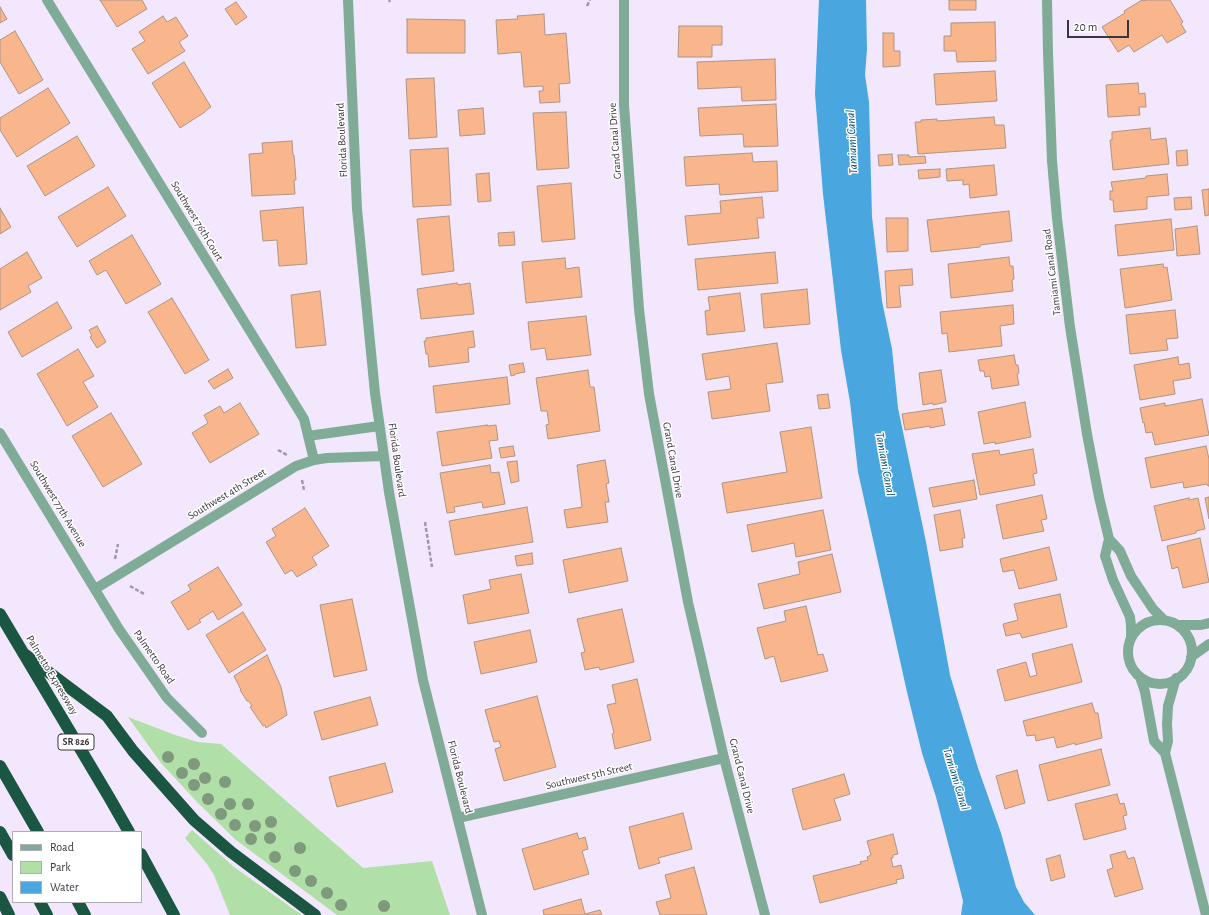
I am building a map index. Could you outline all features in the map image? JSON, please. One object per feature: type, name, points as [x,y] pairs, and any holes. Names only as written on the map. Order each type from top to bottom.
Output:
[{"type":"highway","name":"Palmetto Expressway","points":[[0,614],[128,831]]},
{"type":"highway","points":[[23,652],[107,716],[133,751],[194,820],[231,852],[314,915]]},
{"type":"highway","points":[[0,766],[37,831]]},
{"type":"highway","points":[[0,832],[12,853]]},
{"type":"highway","points":[[142,856],[174,915]]},
{"type":"highway","points":[[0,897],[9,915]]},
{"type":"highway","points":[[41,903],[47,915]]},
{"type":"highway","points":[[79,903],[85,915]]},
{"type":"street","name":"Southwest 76th Court","points":[[47,0],[304,419],[314,460]]},
{"type":"street","name":"Florida Boulevard","points":[[348,0],[357,209],[379,426],[388,492],[422,680],[482,915]]},
{"type":"street","name":"Grand Canal Drive","points":[[624,0],[624,105],[639,309],[649,394],[688,602],[724,758],[765,915]]},
{"type":"street","name":"Tamiami Canal Road","points":[[1047,0],[1049,104],[1057,218],[1076,370],[1108,539],[1105,556],[1130,617],[1131,638]]},
{"type":"street","points":[[308,436],[379,426]]},
{"type":"street","name":"Southwest 77th Avenue","points":[[0,433],[94,589]]},
{"type":"street","name":"Southwest 4th Street","points":[[94,589],[291,469],[314,460],[342,457],[383,456]]},
{"type":"street","name":"Tamiami Canal Road","points":[[1108,539],[1120,551],[1131,576],[1153,609],[1164,620]]},
{"type":"street","name":"Palmetto Road","points":[[94,589],[119,629],[168,698],[202,733]]},
{"type":"street","points":[[1154,620],[1164,620],[1177,625],[1188,637],[1192,647],[1192,657],[1188,667],[1176,678],[1160,684],[1150,682],[1140,677],[1133,669],[1128,659],[1128,648],[1131,638],[1136,630],[1144,624],[1154,620]]},
{"type":"street","points":[[1177,625],[1201,625],[1209,623]]},
{"type":"street","points":[[1192,657],[1209,644]]},
{"type":"street","points":[[1140,677],[1145,692],[1154,741],[1165,753]]},
{"type":"street","points":[[1176,678],[1168,706],[1168,741],[1165,753],[1206,915]]},
{"type":"street","name":"Southwest 5th Street","points":[[458,818],[724,758]]},
{"type":"path","points":[[587,6],[590,0]]},
{"type":"path","points":[[278,450],[288,456]]},
{"type":"path","points":[[425,522],[432,567]]},
{"type":"path","points":[[114,563],[118,544]]},
{"type":"path","points":[[127,584],[144,594]]},
{"type":"green space","points":[[128,717],[198,742],[221,744],[363,868],[432,861],[450,915],[337,915],[236,840],[197,802],[161,763]]},
{"type":"green space","points":[[192,830],[234,867],[302,915],[230,915],[214,875],[207,864],[185,838]]},
{"type":"water","name":"Tamiami Canal","points":[[819,0],[866,0],[867,49],[865,75],[869,102],[872,217],[882,301],[892,349],[898,408],[926,542],[950,675],[978,768],[1001,833],[1016,887],[1024,902],[1035,915],[961,915],[963,901],[936,797],[922,753],[907,692],[858,472],[850,402],[841,350],[823,194],[815,94]]},
{"type":"building","points":[[100,0],[142,0],[147,9],[117,27]]},
{"type":"building","points":[[949,0],[976,0],[976,10],[949,10]]},
{"type":"building","points":[[1142,0],[1170,0],[1183,22],[1181,24],[1186,32],[1167,43],[1162,35],[1134,52],[1129,45],[1118,52],[1102,27],[1125,13],[1124,11]]},
{"type":"building","points":[[236,2],[247,17],[236,25],[225,9]]},
{"type":"building","points":[[0,7],[7,19],[0,23]]},
{"type":"building","points":[[544,14],[545,35],[566,33],[570,83],[559,84],[560,102],[540,103],[539,91],[543,91],[543,86],[524,87],[521,52],[498,54],[496,20],[518,19],[517,16]]},
{"type":"building","points":[[163,16],[167,22],[176,17],[188,36],[179,42],[185,51],[148,74],[132,49],[145,41],[139,32]]},
{"type":"building","points":[[407,19],[465,20],[465,53],[407,53]]},
{"type":"building","points":[[995,22],[996,61],[957,62],[956,51],[944,51],[944,36],[951,36],[951,23]]},
{"type":"building","points":[[679,26],[722,26],[722,45],[712,45],[712,57],[678,57]]},
{"type":"building","points":[[15,31],[43,80],[19,94],[0,62],[0,40]]},
{"type":"building","points":[[883,33],[894,33],[894,51],[900,51],[900,66],[883,67]]},
{"type":"building","points":[[775,59],[776,100],[742,101],[741,87],[698,89],[697,62]]},
{"type":"building","points":[[184,62],[211,107],[180,128],[152,83]]},
{"type":"building","points":[[995,71],[997,101],[936,105],[934,74]]},
{"type":"building","points":[[434,78],[437,137],[409,139],[406,79]]},
{"type":"building","points":[[1138,83],[1139,94],[1145,93],[1146,107],[1139,107],[1140,115],[1108,117],[1106,85]]},
{"type":"building","points":[[48,88],[70,123],[17,157],[0,130],[0,118]]},
{"type":"building","points":[[776,104],[778,146],[744,147],[743,134],[700,136],[698,108]]},
{"type":"building","points":[[483,108],[485,134],[460,136],[458,110]]},
{"type":"building","points":[[566,112],[569,168],[537,170],[533,113]]},
{"type":"building","points":[[994,117],[995,125],[1004,125],[1006,148],[918,154],[915,122],[921,122],[921,120],[937,119],[937,121]]},
{"type":"building","points":[[1150,128],[1151,140],[1166,138],[1169,164],[1113,170],[1110,140],[1112,140],[1112,132]]},
{"type":"building","points":[[77,136],[95,166],[45,196],[27,166]]},
{"type":"building","points":[[292,141],[296,180],[294,180],[295,194],[252,196],[249,154],[263,153],[262,143]]},
{"type":"building","points":[[448,148],[451,205],[413,207],[410,150]]},
{"type":"building","points":[[1187,150],[1188,165],[1177,166],[1176,151]]},
{"type":"building","points":[[752,153],[753,162],[777,161],[778,191],[720,195],[719,184],[686,186],[684,157]]},
{"type":"building","points":[[892,154],[893,165],[879,166],[878,155]]},
{"type":"building","points":[[898,155],[909,155],[909,157],[925,156],[926,163],[899,165]]},
{"type":"building","points":[[994,165],[997,195],[970,198],[969,184],[963,185],[963,180],[947,181],[946,169]]},
{"type":"building","points":[[940,169],[940,177],[919,179],[918,170]]},
{"type":"building","points":[[489,173],[491,201],[478,202],[476,174]]},
{"type":"building","points":[[1167,174],[1169,195],[1147,197],[1147,209],[1114,212],[1113,200],[1110,200],[1110,191],[1113,191],[1111,182]]},
{"type":"building","points":[[571,183],[575,239],[542,242],[537,186]]},
{"type":"building","points":[[108,187],[126,216],[77,247],[58,217]]},
{"type":"building","points":[[1209,189],[1209,215],[1205,216],[1202,190]]},
{"type":"building","points":[[762,197],[764,218],[757,218],[759,238],[688,245],[685,216],[721,213],[720,201]]},
{"type":"building","points":[[1191,197],[1192,209],[1175,210],[1174,198]]},
{"type":"building","points":[[303,207],[307,264],[279,266],[277,240],[263,241],[260,211]]},
{"type":"building","points":[[0,208],[11,227],[0,234]]},
{"type":"building","points":[[1009,211],[1012,241],[980,245],[980,247],[931,252],[927,220]]},
{"type":"building","points":[[449,216],[454,271],[422,275],[417,219]]},
{"type":"building","points":[[886,218],[908,218],[908,251],[887,252]]},
{"type":"building","points":[[1171,219],[1174,250],[1118,256],[1115,225]]},
{"type":"building","points":[[1197,226],[1200,254],[1177,256],[1175,229]]},
{"type":"building","points":[[514,232],[515,245],[499,246],[498,233]]},
{"type":"building","points":[[132,235],[161,284],[126,304],[106,270],[97,275],[89,261]]},
{"type":"building","points":[[27,252],[42,278],[28,286],[31,292],[0,310],[0,269]]},
{"type":"building","points":[[775,252],[778,283],[698,290],[695,259]]},
{"type":"building","points":[[1009,257],[1010,266],[1013,266],[1013,291],[951,298],[948,264]]},
{"type":"building","points":[[565,258],[566,269],[579,267],[582,297],[526,303],[522,262]]},
{"type":"building","points":[[1163,264],[1164,268],[1167,267],[1172,300],[1125,308],[1120,269]]},
{"type":"building","points":[[912,269],[913,285],[899,286],[901,307],[887,308],[885,271]]},
{"type":"building","points":[[457,283],[458,285],[470,283],[474,314],[421,319],[417,289]]},
{"type":"building","points":[[807,289],[810,324],[764,328],[761,294]]},
{"type":"building","points":[[320,291],[326,345],[296,348],[291,295]]},
{"type":"building","points":[[740,293],[745,331],[707,335],[705,311],[710,310],[708,297]]},
{"type":"building","points":[[172,298],[209,360],[185,374],[148,312]]},
{"type":"building","points":[[57,302],[72,328],[22,357],[8,332]]},
{"type":"building","points":[[1013,305],[1014,324],[1000,326],[1002,346],[949,352],[947,333],[942,334],[940,312]]},
{"type":"building","points":[[1175,310],[1178,338],[1166,339],[1168,350],[1130,354],[1126,315]]},
{"type":"building","points":[[586,316],[591,355],[547,360],[545,348],[531,350],[528,322]]},
{"type":"building","points":[[97,326],[106,342],[97,348],[90,337],[92,336],[89,330]]},
{"type":"building","points":[[473,331],[475,347],[468,348],[469,362],[429,367],[428,354],[426,354],[424,341],[426,341],[426,338]]},
{"type":"building","points":[[777,343],[783,382],[766,384],[770,411],[712,419],[708,392],[731,389],[729,376],[706,380],[702,354]]},
{"type":"building","points":[[78,349],[94,376],[83,382],[98,407],[67,426],[37,374]]},
{"type":"building","points":[[1014,355],[1016,365],[1018,365],[1019,373],[1017,374],[1019,385],[992,389],[990,376],[985,377],[984,371],[980,371],[978,360]]},
{"type":"building","points":[[1178,357],[1179,365],[1189,363],[1191,378],[1173,381],[1175,394],[1140,400],[1134,365]]},
{"type":"building","points":[[523,363],[525,372],[511,376],[509,365]]},
{"type":"building","points":[[228,369],[233,378],[214,389],[208,381]]},
{"type":"building","points":[[588,370],[590,387],[594,387],[600,431],[548,439],[546,425],[549,424],[547,411],[541,411],[536,378]]},
{"type":"building","points":[[941,370],[946,402],[933,405],[933,403],[923,405],[919,373]]},
{"type":"building","points":[[507,377],[510,404],[436,413],[433,386]]},
{"type":"building","points":[[828,394],[830,408],[819,409],[817,395]]},
{"type":"building","points":[[1202,399],[1209,435],[1155,445],[1152,432],[1146,433],[1140,408],[1165,403],[1165,406]]},
{"type":"building","points":[[1025,402],[1031,437],[995,444],[995,442],[984,444],[978,412]]},
{"type":"building","points":[[240,403],[259,434],[210,463],[192,433],[208,423],[204,415],[220,406],[224,413]]},
{"type":"building","points":[[942,408],[945,425],[905,430],[902,414]]},
{"type":"building","points":[[111,413],[142,464],[103,487],[72,436]]},
{"type":"building","points":[[496,425],[498,440],[489,441],[492,458],[442,466],[437,432]]},
{"type":"building","points":[[811,427],[822,498],[727,513],[722,483],[787,472],[780,432]]},
{"type":"building","points":[[513,446],[515,456],[501,458],[499,448]]},
{"type":"building","points":[[1206,446],[1209,459],[1209,486],[1207,484],[1184,488],[1183,482],[1151,488],[1145,458]]},
{"type":"building","points":[[1033,449],[1037,473],[1033,474],[1035,485],[980,495],[972,454],[999,450],[1000,455]]},
{"type":"building","points":[[605,460],[609,483],[606,484],[609,502],[605,502],[608,522],[567,528],[564,510],[582,507],[577,465]]},
{"type":"building","points":[[517,461],[519,481],[511,483],[507,462]]},
{"type":"building","points":[[490,465],[491,473],[499,472],[505,504],[483,508],[482,502],[454,507],[455,512],[447,513],[440,473]]},
{"type":"building","points":[[974,480],[977,499],[933,507],[929,488]]},
{"type":"building","points":[[1042,495],[1047,519],[1041,520],[1044,531],[1003,539],[996,505]]},
{"type":"building","points":[[1209,497],[1209,519],[1205,498]]},
{"type":"building","points":[[1189,498],[1189,500],[1198,498],[1205,529],[1196,531],[1196,533],[1162,541],[1154,506]]},
{"type":"building","points":[[527,507],[533,542],[455,555],[449,521]]},
{"type":"building","points":[[305,508],[329,546],[312,557],[317,565],[297,577],[292,570],[285,574],[266,542],[276,536],[272,529]]},
{"type":"building","points":[[823,510],[831,550],[796,557],[794,543],[752,552],[747,525]]},
{"type":"building","points":[[960,510],[965,538],[962,538],[963,547],[940,551],[934,515]]},
{"type":"building","points":[[1200,538],[1209,582],[1183,588],[1178,567],[1172,569],[1167,546]]},
{"type":"building","points":[[1049,547],[1057,580],[1019,589],[1014,570],[1003,572],[1000,559]]},
{"type":"building","points":[[621,548],[628,581],[569,593],[563,560]]},
{"type":"building","points":[[532,553],[533,564],[517,566],[515,556]]},
{"type":"building","points":[[832,554],[841,592],[764,609],[758,584],[800,574],[798,562]]},
{"type":"building","points":[[218,567],[242,605],[218,620],[213,611],[199,620],[201,622],[188,630],[171,602],[191,590],[188,585]]},
{"type":"building","points":[[521,574],[529,613],[468,624],[463,595],[491,589],[489,580]]},
{"type":"building","points":[[1060,594],[1067,627],[1022,638],[1020,633],[1006,636],[1003,624],[1018,620],[1014,604]]},
{"type":"building","points":[[352,599],[367,670],[334,677],[320,605]]},
{"type":"building","points":[[806,606],[818,655],[823,654],[828,671],[781,682],[774,656],[765,659],[757,628],[786,621],[784,611]]},
{"type":"building","points":[[622,609],[634,662],[600,670],[599,667],[585,670],[581,653],[585,652],[577,619]]},
{"type":"building","points":[[243,612],[266,650],[229,673],[206,635]]},
{"type":"building","points":[[530,630],[537,662],[481,674],[474,642]]},
{"type":"building","points":[[1072,644],[1082,682],[1005,701],[997,670],[1026,662],[1030,677],[1037,675],[1032,654]]},
{"type":"building","points":[[267,655],[281,687],[287,715],[266,728],[250,707],[252,706],[240,690],[234,676]]},
{"type":"building","points":[[637,679],[651,740],[615,749],[612,734],[614,733],[607,705],[616,703],[612,685]]},
{"type":"building","points":[[537,696],[556,767],[504,781],[495,749],[501,747],[499,741],[494,742],[485,710]]},
{"type":"building","points":[[370,697],[378,725],[322,740],[314,712]]},
{"type":"building","points":[[1092,703],[1095,713],[1098,713],[1102,738],[1057,748],[1054,737],[1036,741],[1035,735],[1027,736],[1023,721]]},
{"type":"building","points":[[1101,749],[1110,785],[1048,801],[1039,765]]},
{"type":"building","points":[[385,763],[393,792],[337,807],[329,777]]},
{"type":"building","points":[[1017,770],[1025,803],[1005,809],[996,776]]},
{"type":"building","points":[[844,774],[850,794],[834,799],[841,820],[803,830],[792,789]]},
{"type":"building","points":[[1117,794],[1120,804],[1124,803],[1127,815],[1123,816],[1126,829],[1084,840],[1075,804]]},
{"type":"building","points":[[683,813],[692,849],[658,858],[660,863],[639,869],[629,827]]},
{"type":"building","points":[[577,833],[579,839],[585,837],[588,849],[582,851],[589,874],[534,890],[522,849]]},
{"type":"building","points":[[893,834],[898,854],[893,855],[893,858],[891,858],[893,867],[901,865],[904,878],[896,880],[897,883],[820,903],[813,876],[861,864],[860,862],[868,860],[867,857],[871,855],[867,841]]},
{"type":"building","points":[[1125,851],[1128,859],[1134,857],[1143,889],[1115,897],[1107,870],[1113,868],[1110,855]]},
{"type":"building","points":[[1060,855],[1065,877],[1051,881],[1046,859]]},
{"type":"building","points":[[694,867],[707,915],[660,915],[656,902],[671,898],[665,875]]},
{"type":"building","points":[[581,899],[585,914],[600,910],[602,915],[544,915],[543,910]]}]
